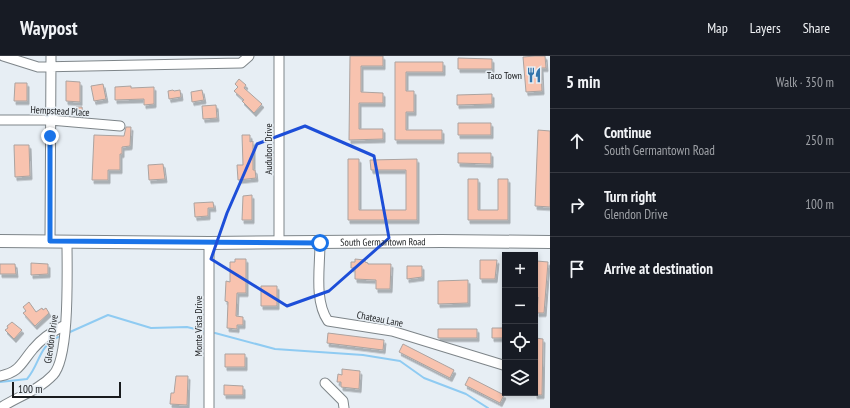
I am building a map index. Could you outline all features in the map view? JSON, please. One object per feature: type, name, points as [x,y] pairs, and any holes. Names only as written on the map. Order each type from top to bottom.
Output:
[{"type":"main road","name":"South Germantown Road","points":[[0,241],[50,241],[67,243],[320,243],[441,241],[550,242]]},
{"type":"street","points":[[3,56],[38,67],[241,63],[249,56]]},
{"type":"street","points":[[50,241],[51,56]]},
{"type":"street","name":"Audubon Drive","points":[[279,56],[279,242]]},
{"type":"street","name":"Hempstead Place","points":[[0,120],[50,120],[120,126]]},
{"type":"street","name":"Glendon Drive","points":[[0,408],[42,383],[58,368],[65,325],[67,243]]},
{"type":"street","name":"Monte Vista Drive","points":[[209,243],[209,408]]},
{"type":"street","name":"Chateau Lane","points":[[320,243],[320,296],[322,312],[328,321],[392,331],[502,365]]},
{"type":"street","points":[[0,376],[12,374],[44,338],[65,325]]},
{"type":"street","points":[[325,384],[343,401],[344,408]]},
{"type":"highlighted area","points":[[305,126],[374,156],[389,238],[329,291],[287,306],[211,259],[227,213],[257,144]]},
{"type":"building","points":[[350,56],[383,56],[383,66],[361,66],[361,92],[383,93],[383,103],[359,103],[359,129],[383,129],[383,139],[349,140]]},
{"type":"building","points":[[545,56],[546,68],[541,68],[542,91],[526,92],[523,57]]},
{"type":"building","points":[[458,58],[492,59],[492,69],[458,69]]},
{"type":"building","points":[[395,62],[443,62],[443,72],[406,72],[406,91],[414,91],[414,112],[406,112],[406,130],[442,130],[442,140],[395,140]]},
{"type":"building","points":[[239,79],[246,85],[244,88],[262,104],[254,113],[242,101],[244,100],[234,91],[238,87],[235,84]]},
{"type":"building","points":[[66,81],[80,82],[80,102],[66,101]]},
{"type":"building","points":[[15,83],[27,83],[27,101],[14,101]]},
{"type":"building","points":[[103,84],[106,99],[94,101],[91,86]]},
{"type":"building","points":[[131,86],[131,88],[154,87],[154,104],[144,105],[144,99],[115,100],[115,87]]},
{"type":"building","points":[[180,90],[181,97],[169,99],[168,91]]},
{"type":"building","points":[[202,90],[204,100],[192,102],[191,92]]},
{"type":"building","points":[[492,94],[492,104],[457,105],[457,95]]},
{"type":"building","points":[[216,105],[217,118],[203,119],[202,106]]},
{"type":"building","points":[[76,107],[82,107],[83,115],[76,115]]},
{"type":"building","points":[[458,123],[491,123],[491,135],[458,135]]},
{"type":"building","points":[[126,127],[131,127],[130,146],[122,147],[122,154],[120,154],[120,170],[108,170],[108,180],[92,180],[94,135],[124,136]]},
{"type":"building","points":[[538,130],[550,131],[550,207],[535,206]]},
{"type":"building","points":[[242,135],[250,135],[250,142],[253,141],[253,170],[255,170],[256,178],[238,180],[237,165],[243,165]]},
{"type":"building","points":[[14,145],[29,145],[30,176],[15,177]]},
{"type":"building","points":[[458,153],[491,153],[491,164],[458,163]]},
{"type":"building","points":[[348,159],[359,159],[359,210],[406,210],[406,170],[371,170],[370,160],[417,159],[417,220],[348,220]]},
{"type":"building","points":[[163,164],[165,179],[149,180],[148,165]]},
{"type":"building","points":[[468,179],[478,179],[478,210],[498,210],[498,179],[508,179],[508,220],[468,220]]},
{"type":"building","points":[[252,195],[252,220],[242,220],[243,196]]},
{"type":"building","points":[[213,202],[214,208],[208,208],[208,216],[195,217],[194,203]]},
{"type":"building","points":[[235,259],[246,259],[246,293],[237,293],[236,316],[243,317],[243,325],[237,325],[237,329],[227,328],[228,302],[225,301],[226,281],[230,282],[230,262],[235,262]]},
{"type":"building","points":[[355,259],[365,260],[368,264],[391,264],[390,289],[376,289],[376,280],[355,279],[355,268],[351,268],[351,262],[355,262]]},
{"type":"building","points":[[480,260],[497,260],[495,279],[480,279]]},
{"type":"building","points":[[538,261],[548,262],[544,313],[538,313]]},
{"type":"building","points":[[31,263],[48,264],[48,274],[31,275]]},
{"type":"building","points":[[0,264],[15,264],[16,274],[0,274]]},
{"type":"building","points":[[407,266],[422,266],[422,277],[407,279]]},
{"type":"building","points":[[468,280],[468,303],[438,304],[438,281]]},
{"type":"building","points":[[261,286],[277,286],[277,306],[261,306]]},
{"type":"building","points":[[29,302],[36,312],[42,308],[43,310],[46,308],[49,313],[35,326],[23,313],[26,311],[23,307]]},
{"type":"building","points":[[12,322],[22,330],[14,339],[5,330]]},
{"type":"building","points":[[492,328],[502,328],[502,338],[492,338]]},
{"type":"building","points":[[438,329],[477,329],[477,338],[438,338]]},
{"type":"building","points":[[328,333],[384,340],[383,350],[327,343]]},
{"type":"building","points":[[538,338],[543,339],[542,395],[538,395]]},
{"type":"building","points":[[403,344],[454,370],[450,378],[399,352]]},
{"type":"building","points":[[225,354],[245,354],[245,367],[225,367]]},
{"type":"building","points":[[342,369],[360,371],[359,389],[341,387],[341,382],[337,382],[338,374],[342,375]]},
{"type":"building","points":[[176,376],[188,376],[187,405],[170,404],[171,393],[174,393]]},
{"type":"building","points":[[469,377],[504,396],[500,403],[465,385]]},
{"type":"building","points":[[224,385],[243,386],[243,395],[224,395]]},
{"type":"waterway","points":[[70,332],[108,315],[151,328],[187,327],[203,331]]},
{"type":"waterway","points":[[215,333],[275,349],[363,355],[400,361],[424,378],[466,394],[488,408]]},
{"type":"waterway","points":[[0,382],[27,379],[43,351],[51,341],[58,337]]},
{"type":"place","name":"Taco Town","points":[[534,75]]},
{"type":"route","points":[[50,136],[50,241],[67,243],[320,243]]}]
